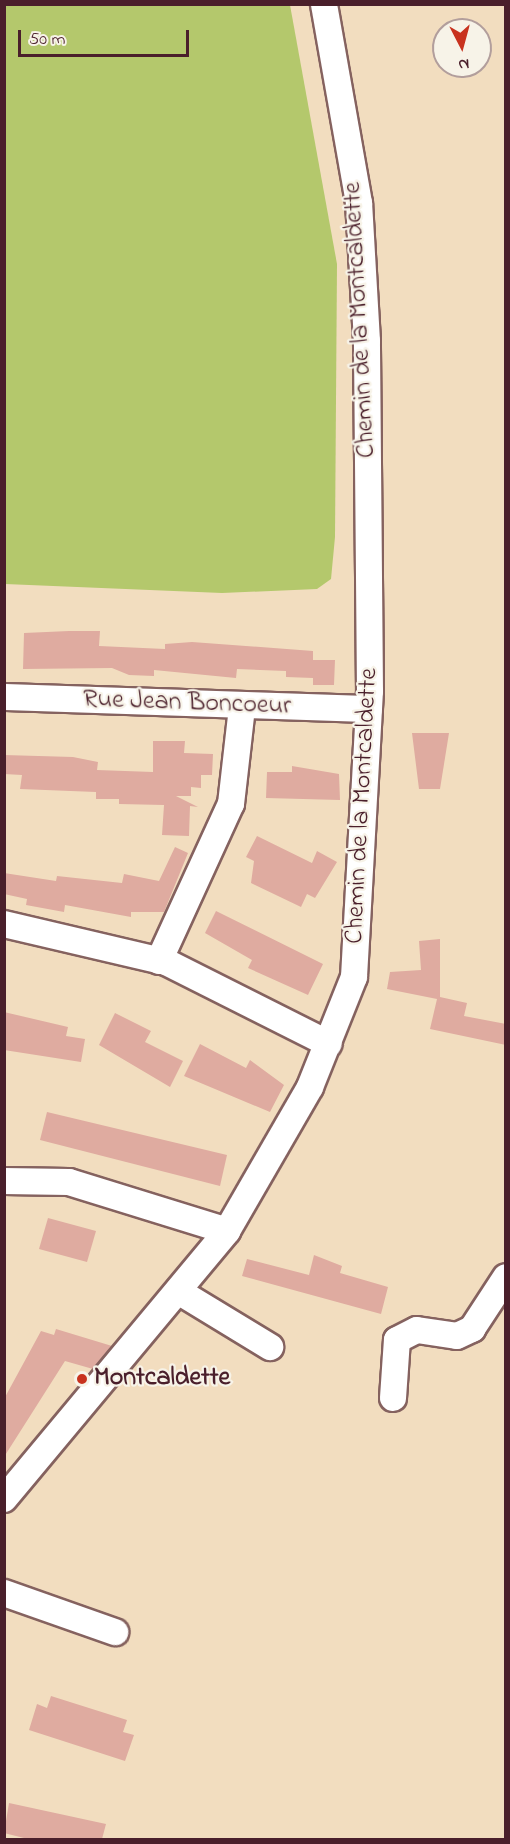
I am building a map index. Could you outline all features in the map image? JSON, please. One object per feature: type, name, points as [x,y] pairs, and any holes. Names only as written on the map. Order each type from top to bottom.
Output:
[{"type":"street","name":"Chemin de la Montcaldette","points":[[4,1499],[226,1231],[328,1044],[354,977],[369,709],[369,530],[358,203],[324,4]]},
{"type":"street","name":"Rue Jean Boncoeur","points":[[4,697],[242,707],[369,709]]},
{"type":"street","points":[[159,960],[231,804],[242,707]]},
{"type":"street","points":[[4,924],[159,960],[328,1044]]},
{"type":"street","points":[[4,1181],[69,1182],[226,1231]]},
{"type":"street","points":[[393,1398],[397,1340],[417,1330],[457,1336],[472,1329],[506,1277]]},
{"type":"street","points":[[178,1291],[270,1347]]},
{"type":"street","points":[[4,1593],[116,1632]]},
{"type":"green space","points":[[5,4],[290,5],[337,264],[335,537],[331,579],[317,589],[222,593],[5,584]]},
{"type":"building","points":[[100,631],[99,646],[165,649],[165,644],[192,642],[313,651],[313,660],[335,660],[334,685],[313,685],[313,678],[286,677],[286,671],[237,669],[236,678],[154,670],[154,676],[129,675],[112,668],[23,669],[24,633]]},
{"type":"building","points":[[412,733],[449,733],[440,789],[419,789]]},
{"type":"building","points":[[153,741],[185,741],[184,753],[213,754],[212,775],[201,775],[201,788],[191,787],[191,796],[176,796],[198,807],[190,806],[189,836],[162,835],[164,805],[119,804],[119,799],[96,799],[96,792],[20,789],[22,775],[4,774],[4,755],[73,757],[98,762],[97,770],[153,772]]},
{"type":"building","points":[[292,766],[339,774],[340,800],[266,798],[267,772],[292,772]]},
{"type":"building","points":[[257,836],[312,863],[317,851],[337,862],[315,898],[307,894],[301,907],[251,883],[254,861],[246,857]]},
{"type":"building","points":[[175,847],[188,853],[164,912],[131,912],[131,917],[65,905],[64,912],[26,905],[27,899],[4,894],[4,873],[56,881],[57,876],[122,883],[124,874],[159,881]]},
{"type":"building","points":[[216,911],[323,964],[308,995],[248,968],[252,960],[205,933]]},
{"type":"building","points":[[440,939],[440,997],[467,1003],[464,1016],[506,1024],[506,1045],[430,1029],[437,999],[387,989],[390,972],[421,970],[419,941]]},
{"type":"building","points":[[4,1012],[68,1027],[66,1036],[85,1039],[81,1062],[4,1050]]},
{"type":"building","points":[[115,1013],[151,1031],[145,1042],[183,1061],[170,1087],[99,1045]]},
{"type":"building","points":[[200,1044],[246,1068],[250,1060],[284,1085],[270,1112],[184,1076]]},
{"type":"building","points":[[47,1112],[227,1155],[220,1186],[40,1140]]},
{"type":"building","points":[[48,1218],[96,1231],[87,1262],[39,1249]]},
{"type":"building","points":[[314,1255],[342,1266],[340,1273],[388,1287],[381,1314],[242,1276],[247,1259],[309,1275]]},
{"type":"building","points":[[56,1329],[112,1346],[93,1369],[65,1361],[4,1457],[4,1399],[41,1331],[54,1335]]},
{"type":"building","points":[[51,1696],[127,1720],[123,1732],[134,1735],[125,1761],[29,1730],[37,1704],[47,1708]]},
{"type":"building","points":[[9,1803],[106,1824],[102,1839],[28,1839],[4,1833]]},
{"type":"place","name":"Montcaldette","points":[[82,1379]]}]
